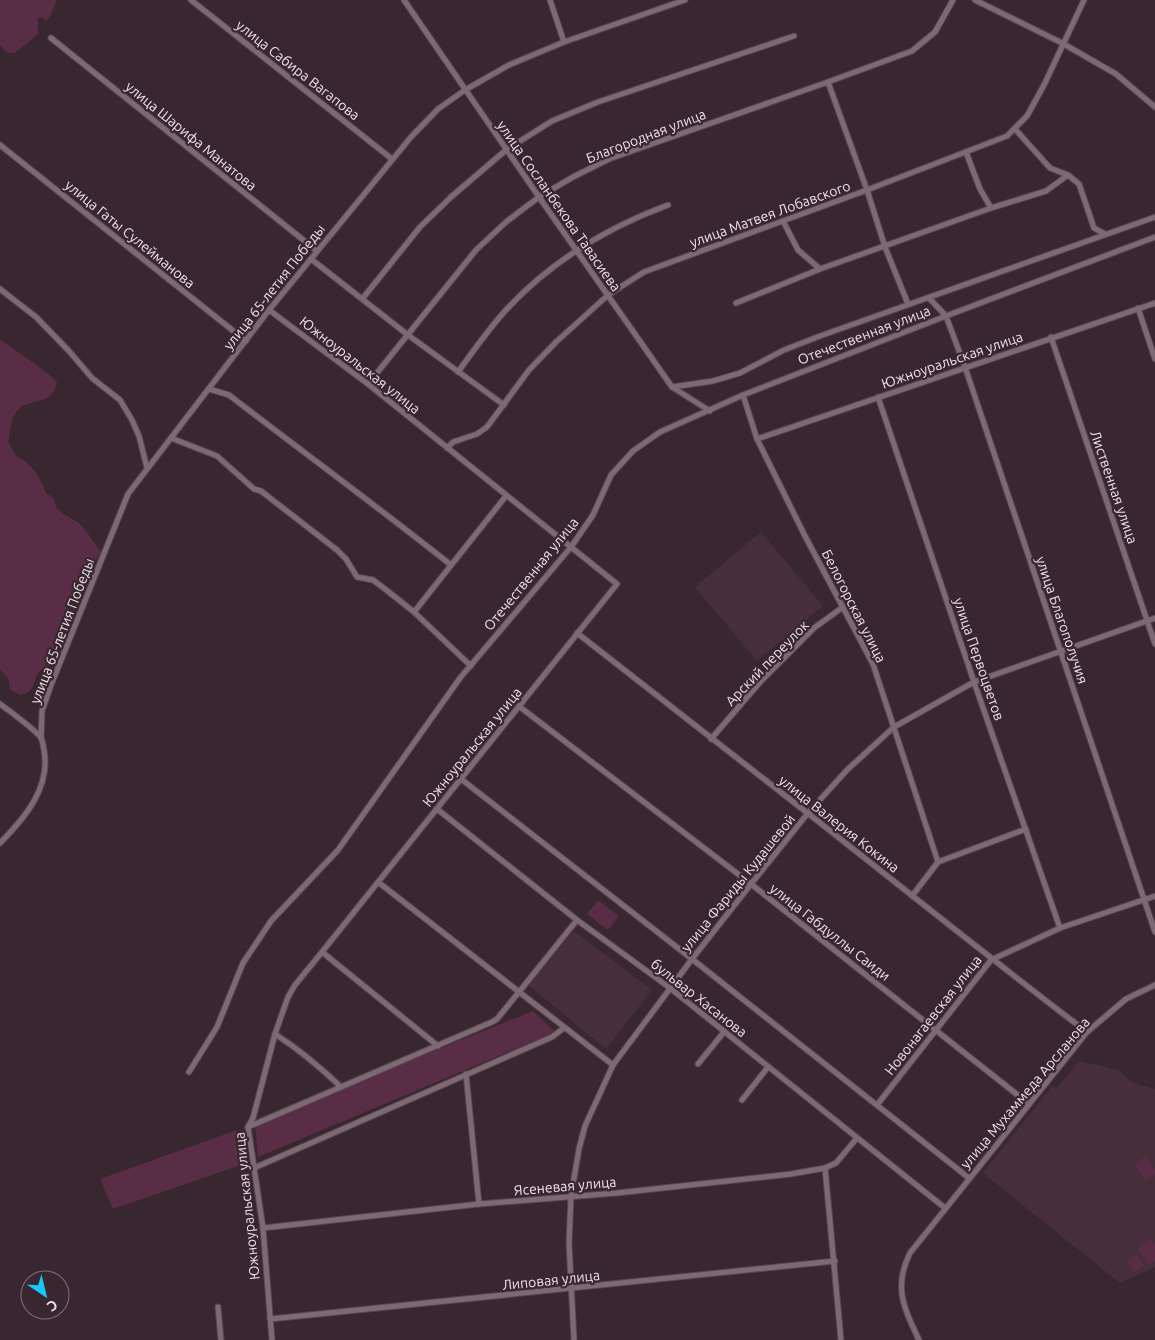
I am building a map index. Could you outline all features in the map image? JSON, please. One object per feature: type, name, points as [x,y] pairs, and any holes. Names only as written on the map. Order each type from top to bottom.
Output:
[{"type":"street","name":"улица Сабира Вагапова","points":[[191,0],[392,159]]},
{"type":"street","name":"улица Сосланбекова Тавасиева","points":[[404,0],[538,197],[672,387],[710,411]]},
{"type":"street","points":[[550,0],[564,42]]},
{"type":"street","name":"улица 65-летия Победы","points":[[0,843],[18,825],[35,799],[44,779],[46,762],[41,738],[42,711],[128,494],[317,251],[392,159],[438,110],[465,90],[509,65],[564,42],[670,2],[685,0]]},
{"type":"street","name":"Благородная улица","points":[[368,384],[476,250],[506,222],[538,197],[609,159],[912,51],[935,32],[953,0]]},
{"type":"street","points":[[975,0],[1062,43],[1116,74],[1155,106]]},
{"type":"street","name":"улица Матвея Лобавского","points":[[447,448],[453,442],[477,434],[487,427],[530,370],[556,342],[608,295],[644,272],[1007,136],[1026,116],[1040,92],[1084,0]]},
{"type":"street","points":[[363,298],[420,228],[452,197],[506,150],[552,122],[598,102],[794,36]]},
{"type":"street","name":"улица Шарифа Манатова","points":[[51,38],[317,251]]},
{"type":"street","points":[[828,82],[867,190],[885,247],[908,304]]},
{"type":"street","points":[[1015,129],[1050,168],[1068,175],[1079,184],[1094,228],[1105,234]]},
{"type":"street","name":"улица Гаты Сулейманова","points":[[0,144],[246,341]]},
{"type":"street","points":[[966,152],[980,189],[991,208]]},
{"type":"street","points":[[736,303],[820,269],[991,208],[1046,191],[1068,175]]},
{"type":"street","points":[[458,372],[506,309],[576,250],[614,228],[668,205]]},
{"type":"street","points":[[672,387],[714,381],[740,373],[784,350],[1155,217]]},
{"type":"street","points":[[783,221],[798,250],[820,269]]},
{"type":"street","name":"Отечественная улица","points":[[189,1072],[217,1027],[243,963],[271,921],[338,850],[471,666],[571,547],[593,515],[611,474],[633,451],[660,432],[743,395],[946,316],[1155,238]]},
{"type":"street","points":[[311,259],[504,406]]},
{"type":"street","points":[[0,289],[36,318],[69,351],[92,378],[120,400],[136,428],[147,468]]},
{"type":"street","points":[[929,298],[946,316]]},
{"type":"street","name":"Южноуральская улица","points":[[757,439],[1155,302]]},
{"type":"street","points":[[1138,308],[1155,359]]},
{"type":"street","name":"Южноуральская улица","points":[[270,310],[368,384],[617,584],[295,985],[288,997],[275,1034],[253,1118],[248,1127],[262,1228],[272,1340]]},
{"type":"street","name":"улица Благополучия","points":[[946,316],[965,367],[1155,932]]},
{"type":"street","name":"Лиственная улица","points":[[1051,337],[1155,644]]},
{"type":"street","points":[[209,389],[229,395],[451,565]]},
{"type":"street","name":"Белогорская улица","points":[[743,395],[757,439],[873,664],[938,862]]},
{"type":"street","name":"улица Первоцветов","points":[[878,397],[974,682],[1060,928]]},
{"type":"street","points":[[171,438],[217,456],[254,489],[261,491],[337,550],[357,577],[373,580],[414,612],[471,666]]},
{"type":"street","points":[[414,612],[506,496]]},
{"type":"street","name":"Арский переулок","points":[[711,739],[761,681],[814,628],[843,607]]},
{"type":"street","name":"улица Фариды Кудашевой","points":[[574,1340],[569,1243],[571,1196],[585,1126],[613,1065],[692,959],[808,813],[847,770],[894,727],[974,682],[1155,618]]},
{"type":"street","name":"улица Валерия Кокина","points":[[577,633],[808,813],[991,960],[1087,1032]]},
{"type":"street","points":[[0,704],[41,738]]},
{"type":"street","name":"улица Габдуллы Саиди","points":[[520,707],[751,884],[1029,1104]]},
{"type":"street","name":"бульвар Хасанова","points":[[461,780],[692,959],[969,1178]]},
{"type":"street","name":"бульвар Хасанова","points":[[437,809],[577,920],[670,988],[945,1208]]},
{"type":"street","points":[[912,896],[938,862],[1026,829]]},
{"type":"street","points":[[378,882],[613,1065]]},
{"type":"street","name":"Новонагаевская улица","points":[[877,1105],[991,960],[1060,928],[1155,896]]},
{"type":"street","points":[[248,1127],[492,1022],[519,992],[577,920]]},
{"type":"street","points":[[322,952],[438,1046]]},
{"type":"street","name":"улица Мухаммеда Арсланова","points":[[919,1340],[904,1307],[901,1294],[900,1280],[903,1266],[910,1253],[1087,1032],[1126,999],[1155,985]]},
{"type":"street","points":[[254,1168],[552,1037],[564,1028]]},
{"type":"street","points":[[698,1064],[724,1032]]},
{"type":"street","points":[[275,1034],[320,1066],[341,1087]]},
{"type":"street","points":[[742,1100],[768,1067]]},
{"type":"street","points":[[466,1074],[479,1204]]},
{"type":"street","name":"Ясеневая улица","points":[[262,1228],[479,1204],[791,1174],[825,1168],[836,1163],[856,1138]]},
{"type":"street","points":[[825,1168],[841,1340]]},
{"type":"street","name":"Липовая улица","points":[[270,1319],[835,1261]]},
{"type":"street","points":[[218,1307],[221,1340]]},
{"type":"shaded area","points":[[0,0],[57,0],[46,21],[42,17],[38,18],[38,34],[15,53],[11,53],[5,51],[0,45]]},
{"type":"shaded area","points":[[0,339],[44,370],[57,382],[54,390],[46,399],[29,403],[19,409],[12,420],[8,442],[16,456],[35,472],[47,495],[50,495],[55,500],[57,508],[79,523],[101,552],[88,572],[76,584],[64,625],[49,663],[37,674],[29,692],[21,695],[10,689],[8,678],[0,670]]},
{"type":"shaded area","points":[[761,532],[823,606],[757,661],[695,587]]},
{"type":"shaded area","points":[[598,900],[619,916],[608,930],[587,914]]},
{"type":"shaded area","points":[[574,931],[652,990],[606,1049],[528,985]]},
{"type":"shaded area","points":[[533,1011],[554,1031],[551,1034],[258,1157],[255,1123]]},
{"type":"shaded area","points":[[1079,1061],[1118,1070],[1134,1083],[1155,1089],[1155,1267],[1120,1283],[983,1173],[1052,1086],[1056,1089]]},
{"type":"shaded area","points":[[237,1130],[241,1165],[113,1209],[100,1179]]},
{"type":"shaded area","points":[[1146,1156],[1155,1169],[1155,1175],[1146,1181],[1134,1164]]},
{"type":"shaded area","points":[[1151,1239],[1155,1245],[1155,1261],[1148,1265],[1137,1249]]},
{"type":"shaded area","points":[[1137,1254],[1144,1265],[1134,1272],[1127,1261]]}]
